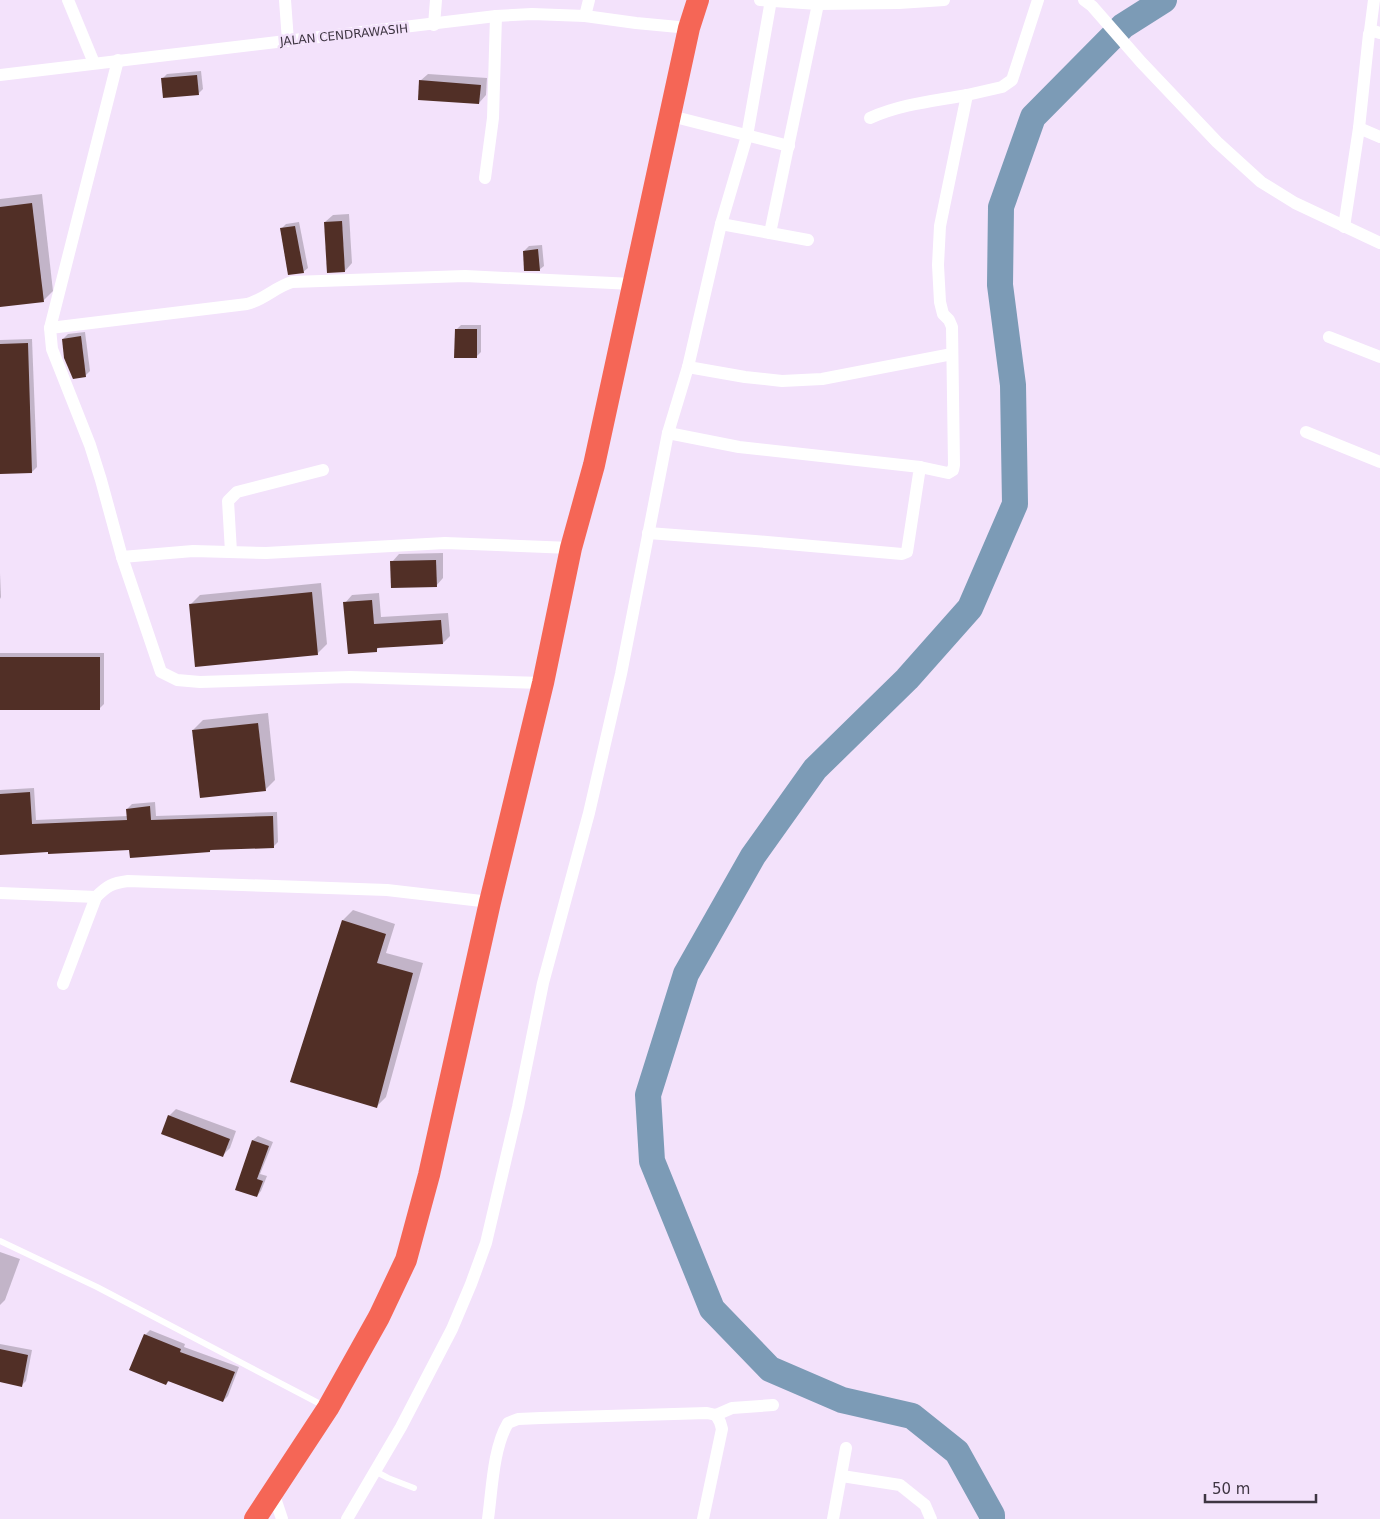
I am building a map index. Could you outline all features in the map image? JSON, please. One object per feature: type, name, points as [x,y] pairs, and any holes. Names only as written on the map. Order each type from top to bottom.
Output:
[{"type":"highway","points":[[256,1519],[328,1408],[379,1317],[406,1260],[429,1175],[490,902],[543,683],[571,548],[594,465],[689,28],[698,0]]},
{"type":"street","points":[[68,0],[94,63]]},
{"type":"street","points":[[286,0],[288,41]]},
{"type":"street","points":[[434,25],[436,0]]},
{"type":"street","points":[[585,16],[589,0]]},
{"type":"street","points":[[760,0],[818,4],[899,3],[944,0]]},
{"type":"street","points":[[347,1519],[401,1427],[452,1329],[486,1243],[518,1107],[543,983],[589,813],[621,674],[668,433],[688,368],[721,224],[747,136],[771,0]]},
{"type":"street","points":[[870,118],[895,108],[1002,87],[1012,80],[1038,0]]},
{"type":"street","points":[[1344,226],[1375,32],[1374,0]]},
{"type":"street","points":[[1088,3],[1216,142],[1261,182],[1295,203],[1380,244]]},
{"type":"street","points":[[770,233],[818,4]]},
{"type":"street","name":"JALAN CENDRAWASIH","points":[[0,75],[434,25],[496,16],[532,14],[585,16],[636,24],[689,28]]},
{"type":"street","points":[[485,178],[494,109],[496,16]]},
{"type":"street","points":[[118,60],[50,328],[52,349],[102,480],[122,557],[161,672],[177,680],[200,682],[350,677],[543,683]]},
{"type":"street","points":[[668,433],[739,447],[920,467],[948,473],[953,470],[952,327],[949,320],[943,314],[940,302],[940,226],[967,95]]},
{"type":"street","points":[[670,116],[788,146]]},
{"type":"street","points":[[1359,128],[1380,137]]},
{"type":"street","points":[[721,224],[808,240]]},
{"type":"street","points":[[50,328],[247,304],[262,299],[283,285],[292,282],[465,276],[633,284]]},
{"type":"street","points":[[1329,337],[1380,357]]},
{"type":"street","points":[[688,368],[782,381],[822,379],[952,354]]},
{"type":"street","points":[[1306,432],[1380,462]]},
{"type":"street","points":[[648,533],[903,554],[907,552],[920,467]]},
{"type":"street","points":[[230,552],[228,501],[237,492],[323,470]]},
{"type":"street","points":[[122,557],[193,551],[266,553],[445,543],[571,548]]},
{"type":"street","points":[[63,984],[96,897],[114,883],[128,881],[387,890],[490,902]]},
{"type":"street","points":[[0,893],[96,897]]},
{"type":"street","points":[[488,1519],[502,1433],[508,1423],[518,1419],[707,1413],[716,1415],[732,1408],[773,1405]]},
{"type":"street","points":[[703,1519],[722,1429],[716,1415]]},
{"type":"street","points":[[834,1519],[846,1448]]},
{"type":"street","points":[[842,1476],[900,1485],[925,1505],[931,1519]]},
{"type":"street","points":[[273,1492],[282,1519]]},
{"type":"lane","points":[[0,1241],[97,1287],[328,1408]]},
{"type":"lane","points":[[375,1471],[414,1488]]},
{"type":"building","points":[[197,75],[199,95],[163,98],[161,78]]},
{"type":"building","points":[[419,80],[481,85],[479,104],[418,100]]},
{"type":"building","points":[[32,203],[44,302],[0,307],[0,207]]},
{"type":"building","points":[[342,221],[345,272],[327,273],[324,222]]},
{"type":"building","points":[[295,226],[304,273],[288,275],[280,228]]},
{"type":"building","points":[[538,249],[540,271],[524,271],[523,251]]},
{"type":"building","points":[[455,329],[477,329],[477,358],[454,358]]},
{"type":"building","points":[[81,336],[86,377],[73,379],[64,358],[62,339]]},
{"type":"building","points":[[28,343],[32,473],[0,474],[0,344]]},
{"type":"building","points":[[436,560],[437,587],[391,588],[390,561]]},
{"type":"building","points":[[312,592],[318,655],[195,667],[189,604]]},
{"type":"building","points":[[372,600],[374,624],[441,620],[443,644],[377,648],[377,652],[348,654],[343,602]]},
{"type":"building","points":[[0,657],[100,657],[100,710],[0,710]]},
{"type":"building","points":[[258,723],[266,791],[200,798],[192,730]]},
{"type":"building","points":[[30,792],[32,824],[127,820],[126,809],[150,806],[151,820],[273,816],[274,848],[210,850],[210,852],[130,858],[129,850],[0,855],[0,794]]},
{"type":"building","points":[[342,920],[386,934],[377,963],[413,973],[377,1108],[290,1082]]},
{"type":"building","points":[[168,1115],[230,1139],[223,1157],[161,1134]]},
{"type":"building","points":[[252,1140],[269,1146],[257,1179],[263,1181],[257,1197],[235,1190]]},
{"type":"building","points":[[144,1334],[181,1349],[180,1352],[235,1372],[223,1402],[168,1381],[166,1385],[129,1370]]},
{"type":"building","points":[[0,1349],[28,1355],[22,1387],[0,1382]]},
{"type":"waterway","points":[[992,1519],[992,1515],[957,1452],[912,1416],[842,1400],[770,1369],[712,1309],[652,1161],[648,1095],[686,974],[753,856],[815,769],[907,679],[970,608],[1015,504],[1013,385],[1000,285],[1001,207],[1033,117],[1123,26],[1164,0]]}]
